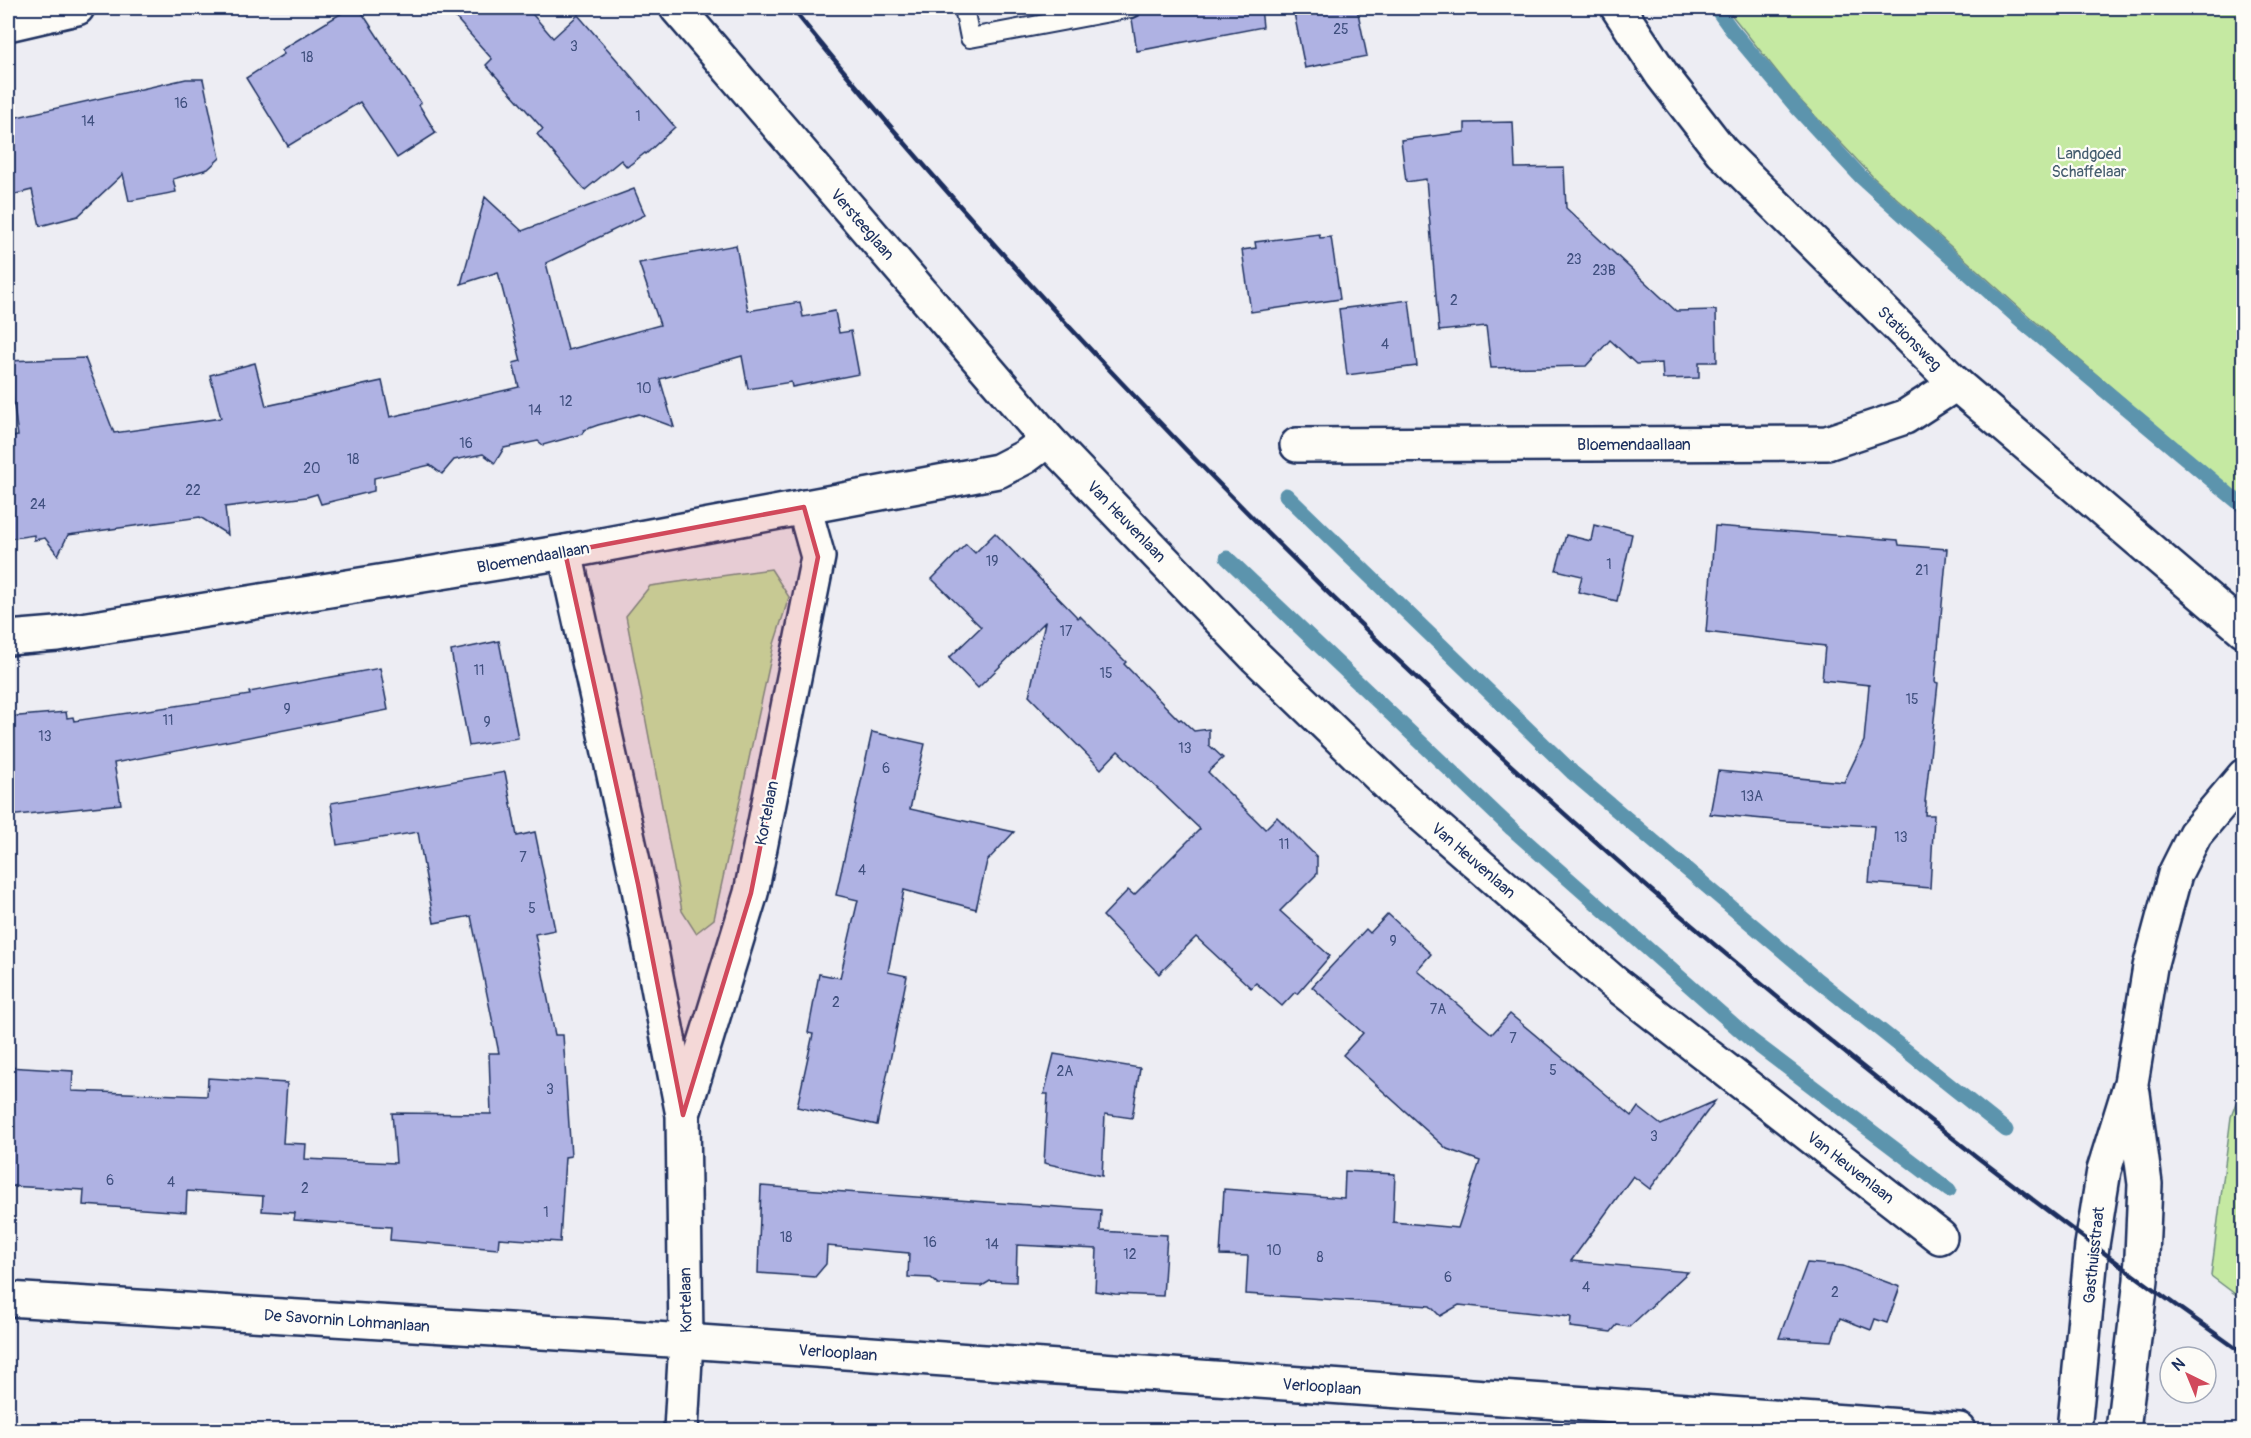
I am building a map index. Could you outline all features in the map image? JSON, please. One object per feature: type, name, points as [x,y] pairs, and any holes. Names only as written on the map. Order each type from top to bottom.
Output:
[{"type":"street","points":[[12,18],[77,8]]},
{"type":"street","name":"Versteeglaan","points":[[678,8],[1048,440]]},
{"type":"street","name":"Stationsweg","points":[[1618,8],[1662,75],[1721,151],[1956,384],[2244,630]]},
{"type":"street","name":"Bloemendaallaan","points":[[1297,445],[1827,443],[1905,417],[1956,384]]},
{"type":"street","name":"Bloemendaallaan","points":[[8,638],[57,634],[565,552],[998,471],[1025,457],[1048,440]]},
{"type":"street","name":"Van Heuvenlaan","points":[[1048,440],[1256,657],[1397,793],[1612,981],[1940,1237]]},
{"type":"street","name":"Kortelaan","points":[[683,1115],[751,893],[818,557],[804,507]]},
{"type":"street","name":"Kortelaan","points":[[565,552],[638,884],[683,1115],[686,1341],[681,1431]]},
{"type":"street","name":"Gasthuisstraat","points":[[2074,1431],[2092,1245],[2104,1170],[2131,1083],[2150,967],[2175,874],[2195,834],[2244,776]]},
{"type":"street","name":"Gasthuisstraat","points":[[2123,1431],[2141,1280],[2145,1184],[2131,1083]]},
{"type":"street","name":"De Savornin Lohmanlaan","points":[[8,1299],[686,1341]]},
{"type":"street","name":"Verlooplaan","points":[[686,1341],[1959,1431]]},
{"type":"lane","points":[[964,8],[970,38],[1131,8]]},
{"type":"highlighted area","points":[[804,507],[818,557],[751,893],[683,1115],[638,884],[565,552]]},
{"type":"green space","name":"Landgoed Schaffelaar","points":[[1726,8],[2243,8],[2243,501],[2024,312],[1874,178],[1798,98]]},
{"type":"green space","points":[[771,569],[789,597],[774,644],[714,919],[696,933],[682,911],[626,616],[650,586]]},
{"type":"green space","points":[[2243,1095],[2243,1300],[2211,1276],[2231,1117],[2236,1103]]},
{"type":"building","points":[[350,8],[359,8],[421,103],[419,105],[436,133],[397,158],[360,102],[288,146],[246,78],[284,54],[281,50]]},
{"type":"building","points":[[447,8],[527,8],[553,38],[578,15],[675,127],[646,154],[627,167],[621,160],[585,190],[537,134],[543,129],[486,65],[492,59]]},
{"type":"building","points":[[1142,8],[1261,8],[1263,27],[1137,51],[1132,19],[1139,16]]},
{"type":"building","points":[[1293,8],[1357,8],[1367,56],[1305,68]]},
{"type":"building","points":[[186,79],[203,79],[220,158],[208,169],[173,179],[176,192],[129,201],[123,174],[78,216],[40,226],[32,190],[8,196],[8,119]]},
{"type":"building","points":[[1513,122],[1515,168],[1564,167],[1566,208],[1676,311],[1716,310],[1717,362],[1699,362],[1699,378],[1663,379],[1662,363],[1636,364],[1610,340],[1586,366],[1491,368],[1486,326],[1439,331],[1426,179],[1406,182],[1401,140],[1465,132],[1465,123]]},
{"type":"building","points":[[634,189],[645,215],[546,263],[568,350],[660,325],[639,263],[736,245],[748,311],[800,302],[803,317],[835,311],[839,333],[851,331],[859,374],[792,387],[791,382],[748,389],[742,356],[660,379],[674,427],[639,414],[598,425],[584,430],[582,434],[543,445],[538,441],[504,448],[495,463],[483,454],[454,460],[442,474],[430,465],[374,478],[374,491],[321,504],[317,494],[225,507],[228,535],[200,517],[68,535],[58,555],[45,538],[34,540],[34,535],[8,539],[8,437],[18,436],[8,361],[85,358],[114,433],[221,418],[210,375],[255,363],[266,406],[382,381],[390,417],[519,387],[513,363],[521,361],[498,272],[461,284],[485,197],[522,231]]},
{"type":"building","points":[[1319,234],[1320,238],[1331,237],[1340,299],[1251,312],[1242,250],[1256,248],[1255,242]]},
{"type":"building","points":[[1409,300],[1417,366],[1347,375],[1339,309]]},
{"type":"building","points":[[1594,525],[1632,534],[1617,601],[1578,592],[1582,576],[1556,570],[1566,535],[1591,541]]},
{"type":"building","points":[[1715,526],[1898,540],[1899,545],[1947,549],[1935,682],[1938,683],[1925,802],[1925,815],[1934,815],[1930,888],[1869,883],[1874,826],[1710,814],[1718,771],[1844,782],[1864,741],[1869,685],[1822,680],[1825,646],[1706,632]]},
{"type":"building","points":[[995,533],[1078,618],[1080,616],[1126,662],[1124,664],[1179,720],[1181,719],[1194,731],[1209,729],[1209,745],[1223,758],[1208,772],[1265,829],[1277,817],[1317,857],[1317,874],[1280,911],[1330,956],[1297,994],[1295,992],[1282,1006],[1256,983],[1251,988],[1196,937],[1159,974],[1103,916],[1128,890],[1134,895],[1200,829],[1118,751],[1101,769],[1029,696],[1045,622],[978,688],[949,658],[981,627],[932,579],[966,544],[975,553]]},
{"type":"building","points":[[499,641],[518,738],[469,746],[451,651]]},
{"type":"building","points":[[380,668],[388,710],[114,763],[121,804],[8,816],[8,717],[66,712],[67,718],[73,717],[74,721],[250,695],[249,692]]},
{"type":"building","points":[[872,732],[925,744],[910,809],[1014,832],[987,861],[976,909],[904,890],[888,972],[907,976],[877,1125],[797,1107],[813,1034],[808,1033],[819,974],[840,978],[858,900],[836,895]]},
{"type":"building","points":[[505,772],[517,836],[535,832],[555,930],[535,934],[555,1035],[563,1035],[571,1156],[565,1157],[560,1242],[499,1238],[498,1249],[390,1240],[391,1227],[294,1220],[295,1213],[262,1211],[263,1196],[187,1191],[186,1212],[83,1205],[84,1190],[8,1186],[8,1067],[73,1071],[72,1091],[207,1096],[208,1078],[287,1083],[283,1143],[306,1144],[305,1159],[396,1163],[392,1113],[491,1114],[489,1053],[499,1053],[471,916],[434,923],[418,832],[337,845],[331,803]]},
{"type":"building","points":[[1388,914],[1431,954],[1417,970],[1492,1034],[1510,1014],[1632,1116],[1638,1107],[1661,1125],[1715,1101],[1650,1189],[1633,1176],[1571,1261],[1688,1272],[1629,1327],[1617,1325],[1611,1332],[1570,1327],[1571,1317],[1459,1305],[1440,1316],[1430,1306],[1246,1294],[1248,1256],[1220,1255],[1224,1189],[1344,1198],[1345,1171],[1395,1174],[1393,1222],[1458,1228],[1480,1161],[1447,1149],[1343,1055],[1363,1033],[1312,987],[1366,929],[1370,933]]},
{"type":"building","points":[[1054,1054],[1140,1068],[1132,1118],[1105,1114],[1102,1176],[1044,1163],[1048,1094],[1044,1094]]},
{"type":"building","points":[[761,1186],[1101,1210],[1100,1231],[1167,1235],[1163,1296],[1095,1291],[1097,1249],[1017,1245],[1016,1282],[990,1281],[982,1286],[938,1284],[931,1278],[908,1277],[909,1253],[827,1246],[826,1264],[815,1277],[758,1273]]},
{"type":"building","points":[[1807,1263],[1843,1266],[1900,1287],[1887,1323],[1875,1319],[1871,1330],[1840,1318],[1832,1341],[1779,1338]]},
{"type":"waterway","points":[[1716,8],[1798,109],[1861,177],[2024,323],[2244,507]]},
{"type":"waterway","points":[[1286,495],[1573,773],[1815,978],[2006,1130]]},
{"type":"waterway","points":[[1227,558],[1512,829],[1751,1040],[1949,1190]]},
{"type":"railway","points":[[792,8],[953,198],[1121,382],[1251,516],[1383,646],[1519,773],[1658,896],[1800,1016],[1945,1132],[2093,1245],[2244,1354]]}]
